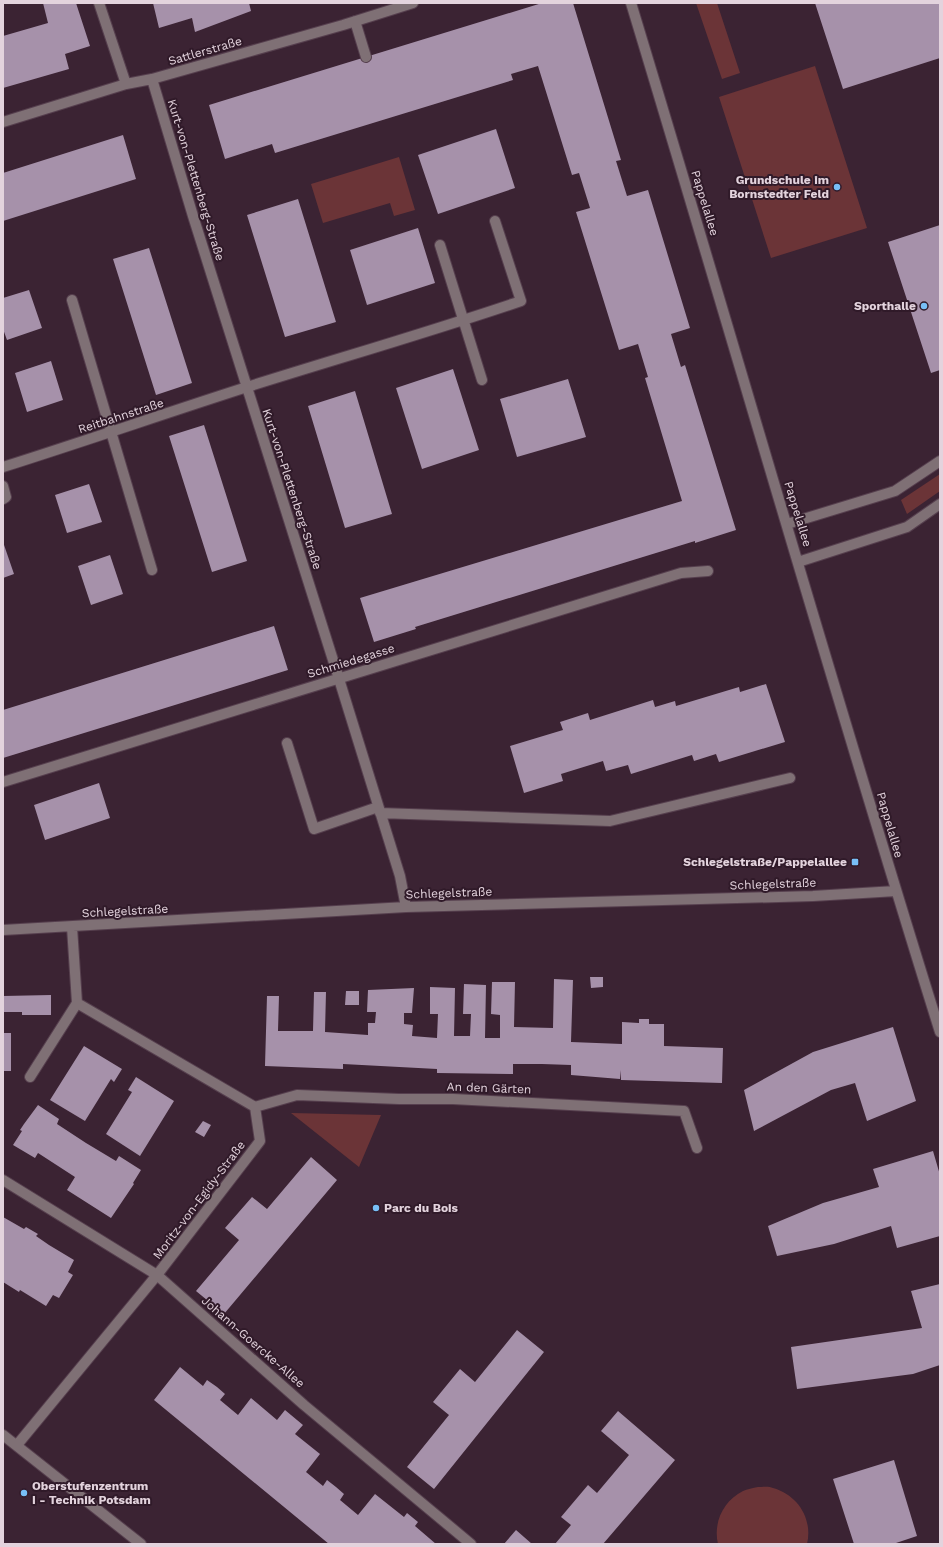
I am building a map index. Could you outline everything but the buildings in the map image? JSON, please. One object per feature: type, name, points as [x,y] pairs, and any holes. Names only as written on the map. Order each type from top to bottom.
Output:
[{"type":"street","points":[[99,3],[126,84]]},
{"type":"street","name":"Sattlerstraße","points":[[3,122],[126,84],[152,79],[413,3]]},
{"type":"street","name":"Pappelallee","points":[[631,3],[896,891],[940,1032]]},
{"type":"street","points":[[354,21],[366,57]]},
{"type":"street","name":"Kurt-von-Plettenberg-Straße","points":[[152,79],[246,388],[400,876],[406,907]]},
{"type":"street","name":"Reitbahnstraße","points":[[3,467],[521,301],[495,221]]},
{"type":"street","points":[[440,245],[482,380]]},
{"type":"street","points":[[72,300],[152,570]]},
{"type":"street","points":[[787,524],[895,492],[940,461]]},
{"type":"street","points":[[3,486],[6,498],[3,499]]},
{"type":"street","points":[[798,562],[907,526],[940,504]]},
{"type":"street","name":"Schmiedegasse","points":[[3,782],[681,573],[708,571]]},
{"type":"street","points":[[286,743],[314,829],[379,810],[610,821],[790,778]]},
{"type":"street","name":"Schlegelstraße","points":[[3,930],[406,907],[814,896],[896,891]]},
{"type":"street","points":[[30,1077],[77,1003],[72,927]]},
{"type":"street","points":[[77,1003],[255,1107]]},
{"type":"street","name":"An den Gärten","points":[[255,1107],[297,1095],[399,1100],[453,1099],[684,1111],[697,1148]]},
{"type":"street","name":"Moritz-von-Egidy-Straße","points":[[17,1445],[157,1275],[260,1141],[255,1107]]},
{"type":"street","name":"Johann-Goercke-Allee","points":[[3,1180],[157,1275],[304,1405],[471,1544]]},
{"type":"street","points":[[3,1435],[141,1544]]},
{"type":"shaded area","points":[[696,3],[717,3],[740,73],[722,79]]},
{"type":"shaded area","points":[[815,66],[867,228],[771,258],[719,97]]},
{"type":"shaded area","points":[[399,157],[415,210],[394,216],[390,203],[323,223],[311,184]]},
{"type":"shaded area","points":[[940,474],[940,491],[907,514],[901,500]]},
{"type":"shaded area","points":[[291,1113],[381,1115],[359,1167]]},
{"type":"shaded area","points":[[770,1487],[782,1491],[796,1502],[802,1509],[808,1526],[807,1544],[718,1544],[718,1521],[725,1507],[736,1495],[748,1489]]},
{"type":"place","name":"Grundschule im Bornstedter Feld","points":[[837,187]]},
{"type":"place","name":"Sporthalle","points":[[924,306]]},
{"type":"place","name":"Schlegelstraße/Pappelallee","points":[[855,862]]},
{"type":"place","name":"Parc du Bois","points":[[376,1208]]},
{"type":"place","name":"Oberstufenzentrum I - Technik Potsdam","points":[[24,1493]]}]
